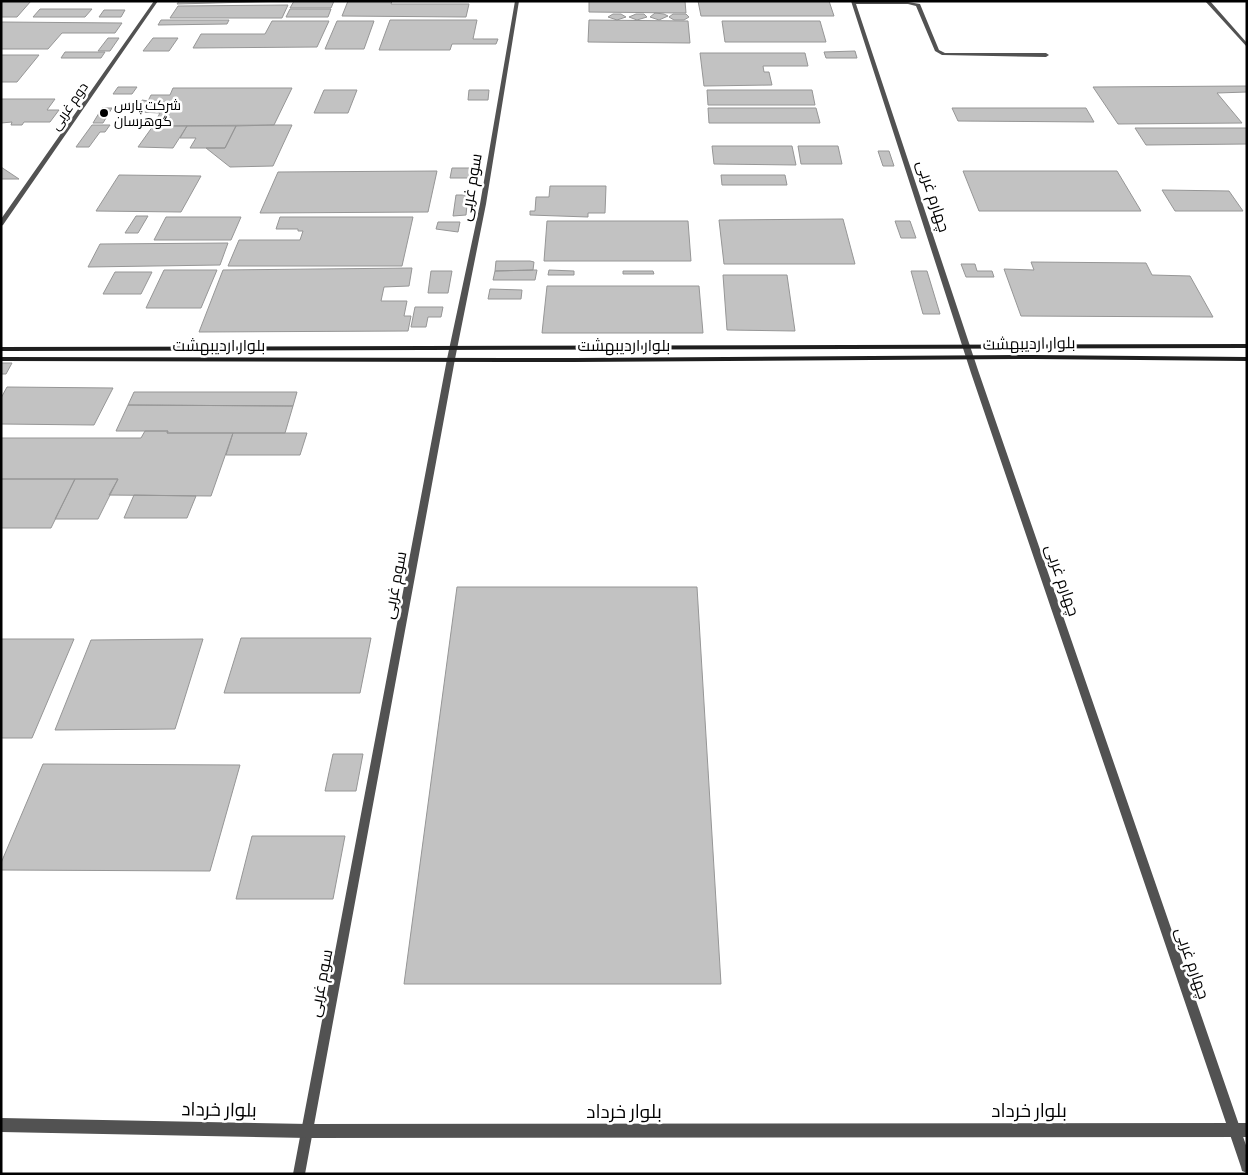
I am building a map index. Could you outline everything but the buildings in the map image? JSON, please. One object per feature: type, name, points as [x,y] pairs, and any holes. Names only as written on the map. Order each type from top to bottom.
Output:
[{"type":"street","name":"بلوار اردیبهشت","points":[[1,349],[1247,346]]},
{"type":"street","name":"بلوار اردیبهشت","points":[[1,359],[971,359],[1033,357],[1247,359]]},
{"type":"street","name":"بلوار خرداد","points":[[1,1125],[308,1131],[1240,1130]]},
{"type":"lane","name":"دوم غربی","points":[[1,224],[156,1]]},
{"type":"lane","name":"سوم غربی","points":[[299,1174],[453,347],[483,204],[517,1]]},
{"type":"lane","points":[[1207,1],[1247,46]]},
{"type":"lane","points":[[853,2],[908,3],[918,5],[936,51],[944,54],[1046,54]]},
{"type":"lane","name":"چهارم غربی","points":[[853,2],[966,346],[1240,1130],[1247,1167]]},
{"type":"place","name":"شرکت پارس گوهرسان","points":[[104,113]]}]
